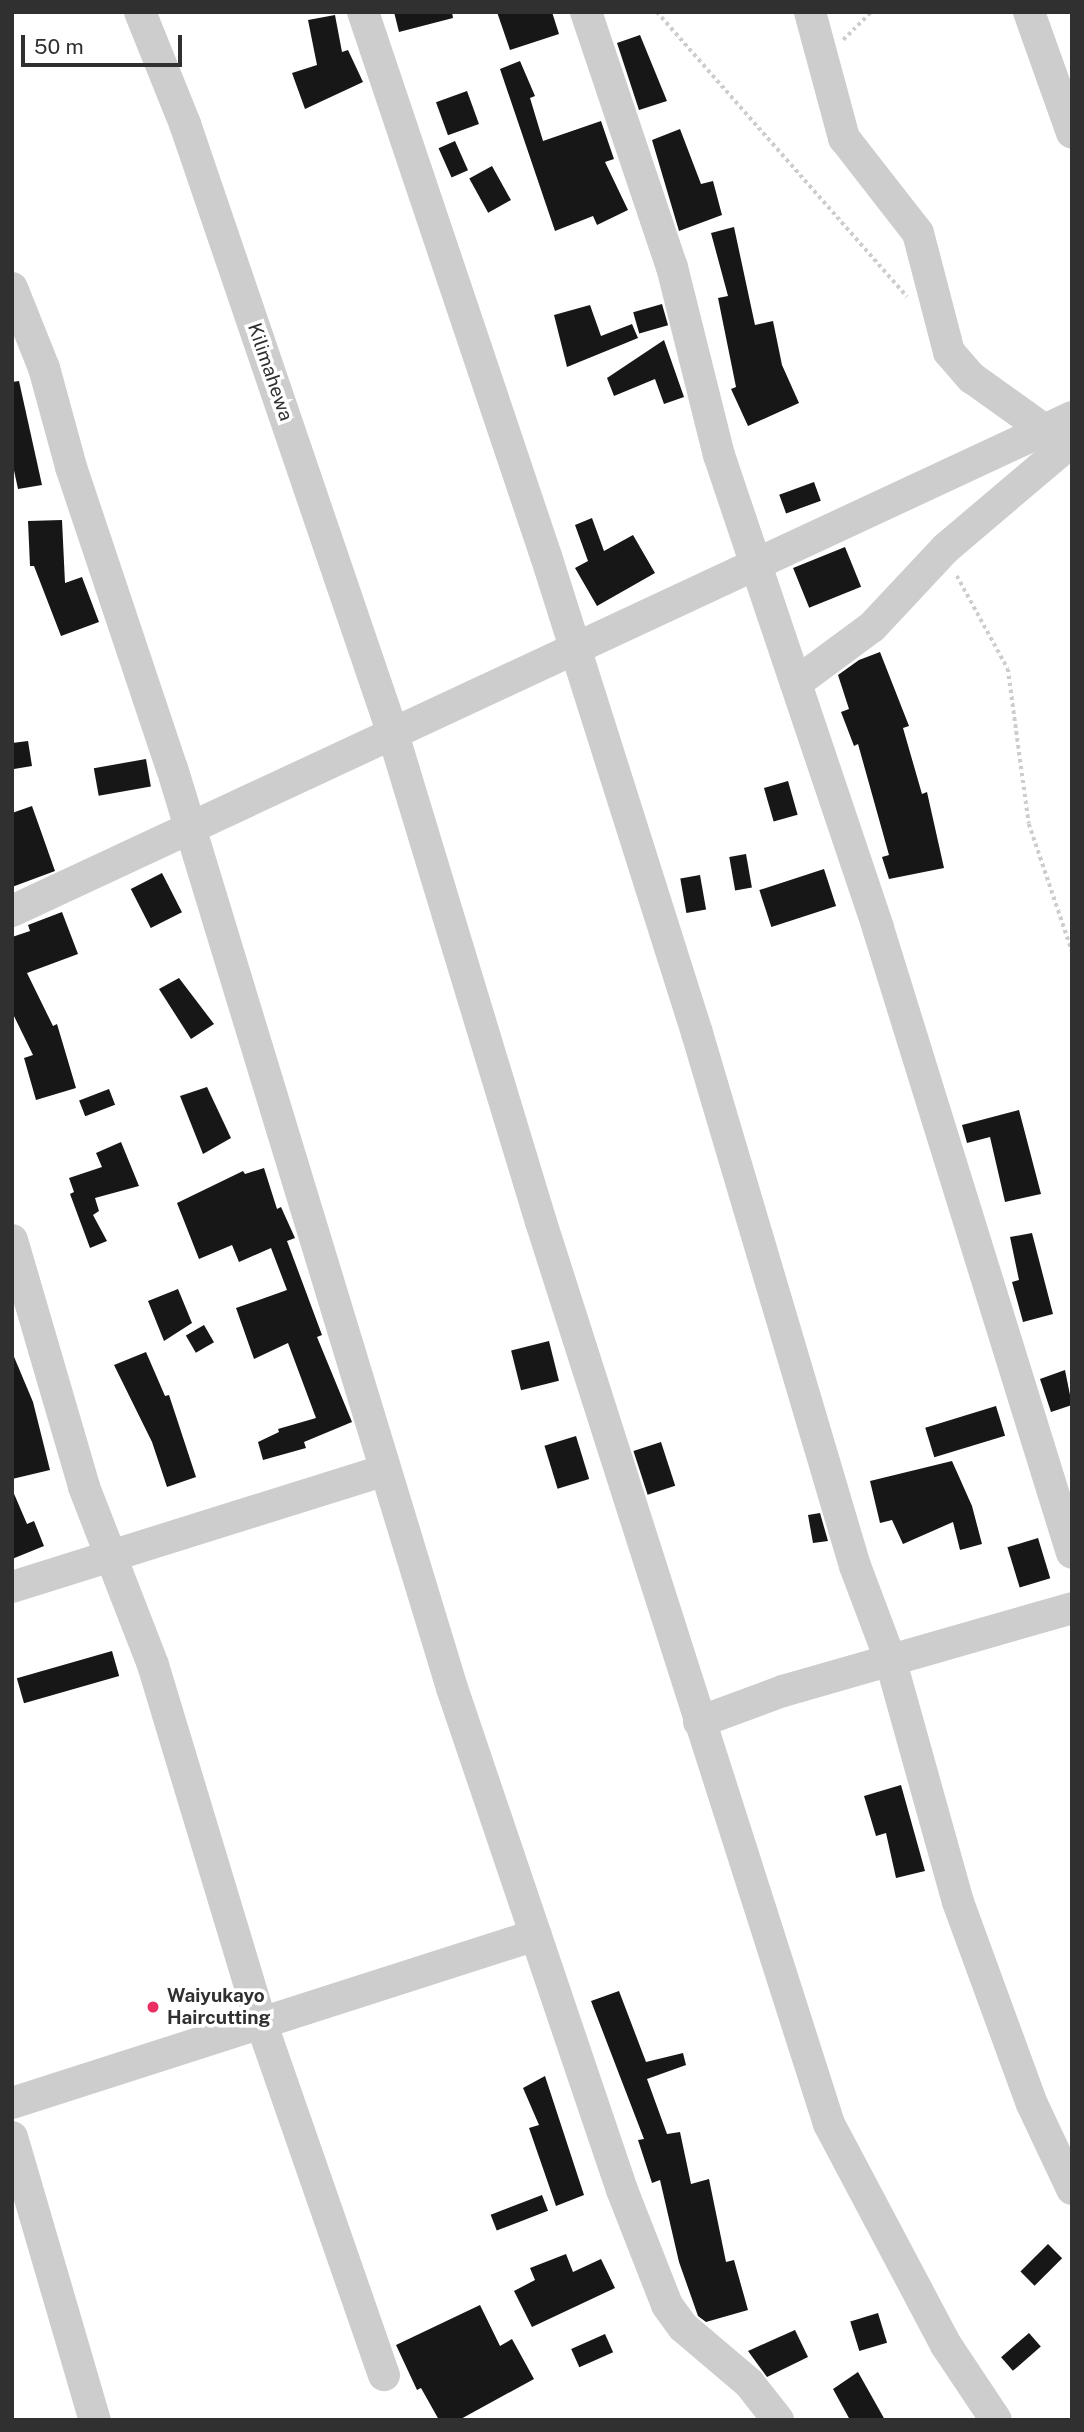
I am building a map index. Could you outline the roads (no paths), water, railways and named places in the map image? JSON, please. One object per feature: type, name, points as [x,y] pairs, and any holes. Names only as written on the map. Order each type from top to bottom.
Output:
[{"type":"street","name":"Kilimahewa","points":[[140,12],[185,124],[393,734],[426,853],[699,1722],[829,2124],[940,2333],[996,2420]]},
{"type":"street","points":[[363,12],[546,556],[572,649],[705,1059],[855,1566],[891,1662],[958,1902],[1032,2104],[1072,2189]]},
{"type":"street","points":[[586,12],[672,267],[719,455],[757,563],[1012,1351],[1072,1553]]},
{"type":"street","points":[[810,12],[844,138],[918,233],[949,352],[972,378],[1065,433]]},
{"type":"street","points":[[1029,12],[1072,133]]},
{"type":"street","points":[[12,288],[44,368],[71,467],[191,831],[334,1292],[383,1471],[622,2190],[667,2305],[683,2327],[748,2383],[778,2420]]},
{"type":"street","points":[[12,911],[191,831],[757,563],[1065,433]]},
{"type":"street","points":[[796,683],[872,627],[946,548],[1065,433]]},
{"type":"street","points":[[12,1240],[84,1486],[153,1665],[261,2022],[384,2375]]},
{"type":"street","points":[[12,1587],[383,1471]]},
{"type":"street","points":[[699,1722],[783,1692],[1072,1608]]},
{"type":"street","points":[[12,2103],[536,1935]]},
{"type":"street","points":[[12,2137],[95,2420]]},
{"type":"place","name":"Waiyukayo Haircutting","points":[[153,2007]]}]
